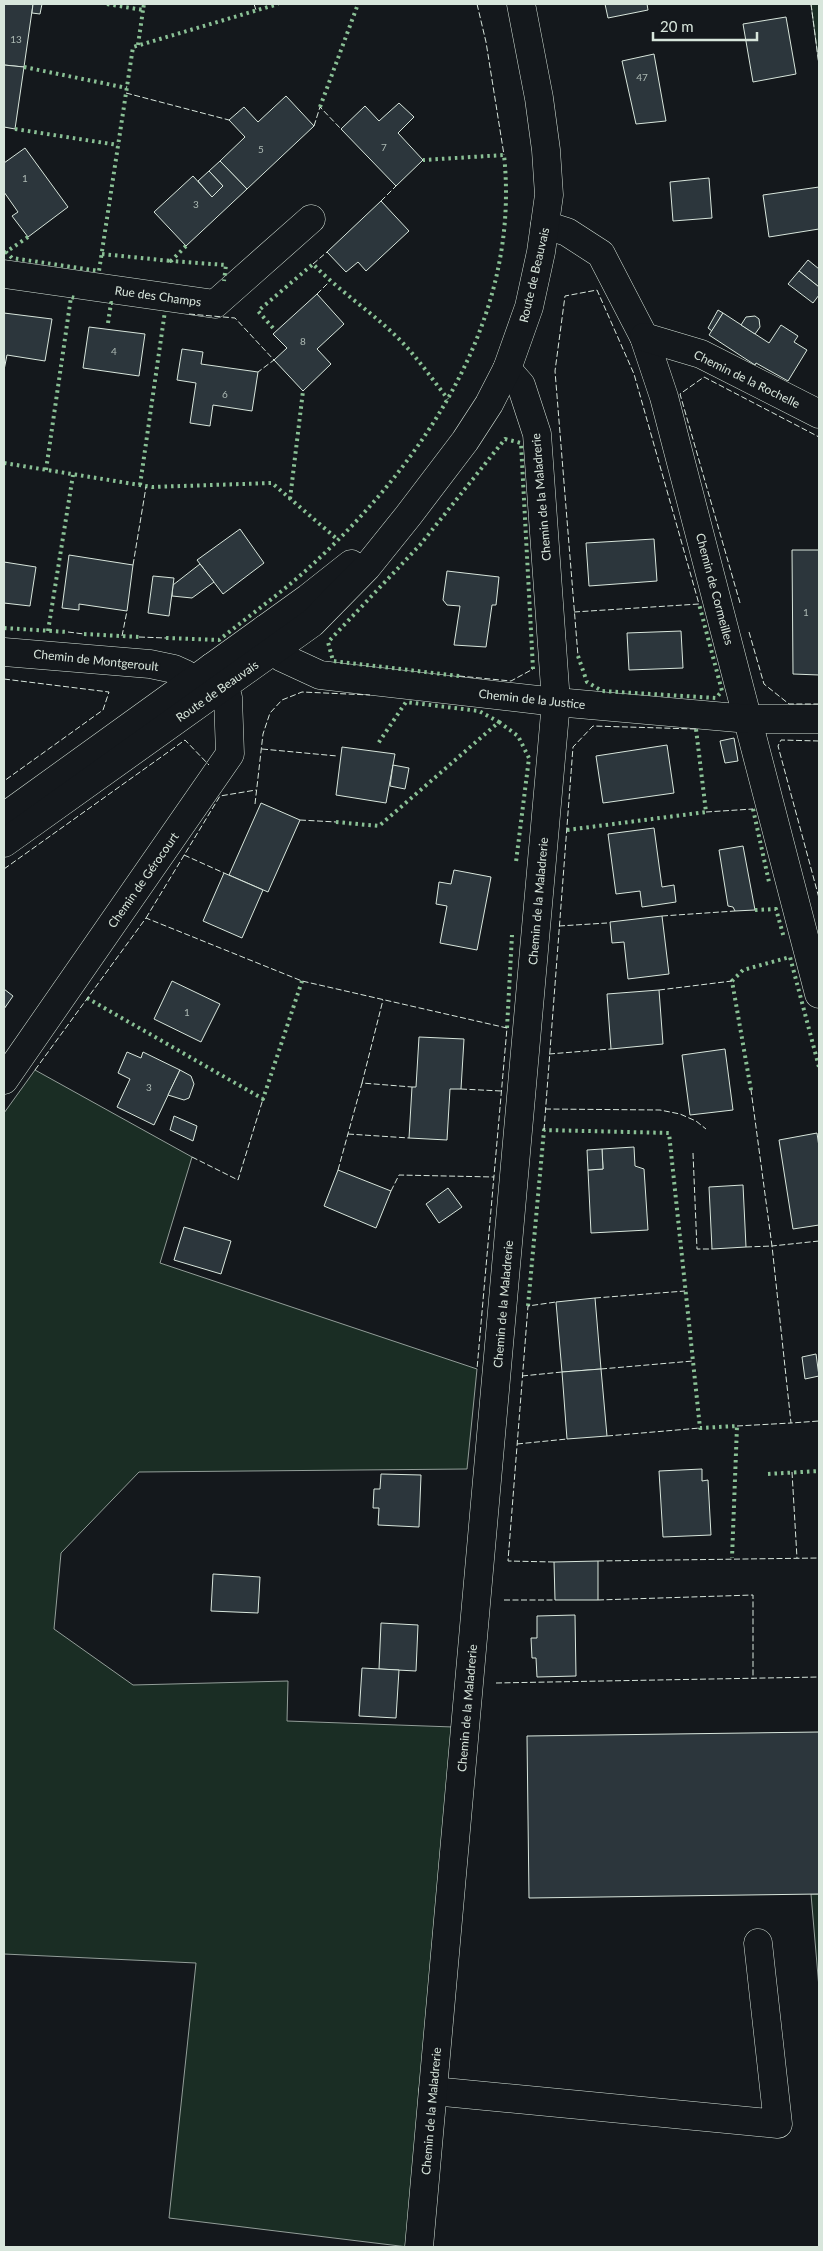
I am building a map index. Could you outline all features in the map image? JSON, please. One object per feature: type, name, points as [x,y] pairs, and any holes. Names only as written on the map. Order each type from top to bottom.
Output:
[{"type":"street","name":"Route de Beauvais","points":[[4,817],[209,683],[271,639],[308,598],[408,516],[465,441],[489,404],[507,368],[529,307],[546,224],[549,194],[546,150],[521,4]]},
{"type":"street","name":"Rue des Champs","points":[[4,274],[215,304],[311,219]]},
{"type":"street","name":"Chemin de Cormeilles","points":[[546,224],[568,232],[600,254],[644,338],[664,397],[819,994]]},
{"type":"street","name":"Chemin de la Rochelle","points":[[644,338],[701,354],[819,414]]},
{"type":"street","name":"Chemin de la Maladrerie","points":[[419,2247],[556,702],[537,434],[520,385],[507,368]]},
{"type":"street","name":"Chemin de la Justice","points":[[271,639],[281,657],[320,676],[556,702],[749,719],[819,718]]},
{"type":"street","name":"Chemin de Montgeroult","points":[[4,652],[150,664],[174,669],[209,683]]},
{"type":"street","name":"Route de Beauvais","points":[[4,842],[209,683]]},
{"type":"street","name":"Chemin de Gérocourt","points":[[4,1080],[230,754],[228,697],[209,683]]},
{"type":"street","points":[[433,2091],[778,2124],[758,1943]]},
{"type":"green space","points":[[811,4],[819,4],[819,65]]},
{"type":"green space","points":[[35,1070],[192,1157],[160,1263],[477,1369],[467,1469],[139,1472],[61,1553],[54,1629],[133,1685],[288,1681],[287,1721],[453,1727],[433,1936],[408,2247],[169,2218],[196,1963],[4,1954],[4,1113]]},
{"type":"green space","points":[[811,1894],[819,1894],[819,1988]]},
{"type":"building","points":[[4,4],[33,4],[24,67],[4,65]]},
{"type":"building","points":[[33,4],[42,4],[40,14],[32,13]]},
{"type":"building","points":[[605,4],[647,4],[648,10],[608,18]]},
{"type":"building","points":[[786,17],[796,74],[753,82],[743,24]]},
{"type":"building","points":[[654,54],[666,121],[636,124],[622,61]]},
{"type":"building","points":[[4,65],[24,67],[15,129],[4,127]]},
{"type":"building","points":[[286,96],[314,126],[247,189],[220,161],[245,137],[229,120],[244,107],[258,122]]},
{"type":"building","points":[[399,103],[414,117],[398,133],[423,160],[396,186],[341,129],[365,106],[379,121]]},
{"type":"building","points":[[25,148],[68,207],[28,237],[12,216],[18,212],[4,192],[4,163]]},
{"type":"building","points":[[220,161],[247,189],[186,246],[154,212],[193,176],[212,197],[223,186],[209,171]]},
{"type":"building","points":[[209,171],[223,186],[212,197],[198,181]]},
{"type":"building","points":[[709,178],[712,218],[673,221],[670,182]]},
{"type":"building","points":[[819,187],[819,229],[769,237],[763,195]]},
{"type":"building","points":[[381,201],[409,231],[366,271],[358,262],[346,272],[327,252]]},
{"type":"building","points":[[808,260],[819,269],[819,287],[799,271]]},
{"type":"building","points":[[799,271],[819,287],[819,295],[813,303],[788,284]]},
{"type":"building","points":[[317,294],[344,324],[317,349],[331,364],[303,391],[274,360],[287,348],[273,334]]},
{"type":"building","points":[[718,310],[723,313],[712,331],[708,328]]},
{"type":"building","points":[[4,313],[52,319],[45,361],[7,355],[4,370]]},
{"type":"building","points":[[723,313],[769,343],[781,325],[798,336],[794,342],[807,350],[788,381],[756,363],[755,365],[709,335]]},
{"type":"building","points":[[755,316],[759,319],[760,327],[755,334],[741,325],[746,317]]},
{"type":"building","points":[[89,327],[145,334],[139,376],[83,368]]},
{"type":"building","points":[[182,349],[203,352],[201,364],[258,372],[252,411],[213,405],[210,426],[190,423],[196,383],[177,380]]},
{"type":"building","points":[[240,529],[264,563],[223,594],[197,560]]},
{"type":"building","points":[[654,539],[657,581],[589,586],[586,543]]},
{"type":"building","points":[[792,550],[819,550],[819,675],[793,674]]},
{"type":"building","points":[[69,555],[133,565],[127,611],[79,604],[79,610],[62,608]]},
{"type":"building","points":[[4,562],[36,567],[30,606],[4,603]]},
{"type":"building","points":[[200,564],[214,582],[192,598],[172,596],[173,585]]},
{"type":"building","points":[[447,571],[499,577],[496,605],[492,605],[486,647],[454,645],[460,606],[447,605],[443,600]]},
{"type":"building","points":[[153,576],[174,578],[169,616],[148,613]]},
{"type":"building","points":[[681,631],[683,668],[629,670],[627,633]]},
{"type":"building","points":[[734,738],[738,761],[725,763],[720,741]]},
{"type":"building","points":[[667,745],[674,793],[603,803],[596,756]]},
{"type":"building","points":[[342,747],[395,754],[386,803],[336,795]]},
{"type":"building","points":[[393,765],[409,768],[405,789],[390,786]]},
{"type":"building","points":[[261,803],[300,820],[268,892],[229,875]]},
{"type":"building","points":[[654,828],[662,887],[674,885],[676,902],[642,907],[640,891],[616,894],[608,834]]},
{"type":"building","points":[[743,846],[755,910],[735,911],[733,907],[728,906],[719,850]]},
{"type":"building","points":[[454,870],[491,877],[477,950],[440,943],[447,906],[436,904],[439,882],[451,884]]},
{"type":"building","points":[[224,873],[263,890],[242,938],[203,921]]},
{"type":"building","points":[[662,916],[669,974],[628,979],[624,942],[612,943],[610,922]]},
{"type":"building","points":[[172,981],[220,1004],[201,1042],[154,1019]]},
{"type":"building","points":[[4,989],[13,996],[4,1009]]},
{"type":"building","points":[[659,990],[663,1044],[611,1049],[607,994]]},
{"type":"building","points":[[419,1037],[464,1039],[461,1089],[450,1089],[447,1140],[409,1138],[412,1087],[416,1087]]},
{"type":"building","points":[[725,1049],[733,1110],[690,1115],[682,1055]]},
{"type":"building","points":[[127,1052],[141,1058],[143,1052],[180,1070],[154,1125],[117,1107],[130,1079],[118,1073]]},
{"type":"building","points":[[180,1070],[191,1076],[194,1084],[189,1098],[184,1100],[168,1095]]},
{"type":"building","points":[[174,1116],[197,1126],[193,1141],[170,1130]]},
{"type":"building","points":[[817,1133],[819,1147],[819,1225],[793,1229],[779,1140]]},
{"type":"building","points":[[634,1147],[635,1166],[644,1169],[648,1230],[591,1233],[588,1170],[603,1169],[602,1149]]},
{"type":"building","points":[[602,1149],[603,1169],[588,1170],[587,1150]]},
{"type":"building","points":[[338,1170],[391,1191],[376,1228],[324,1206]]},
{"type":"building","points":[[743,1185],[746,1247],[712,1249],[709,1187]]},
{"type":"building","points":[[448,1188],[462,1207],[439,1223],[426,1204]]},
{"type":"building","points":[[184,1227],[231,1241],[221,1274],[174,1260]]},
{"type":"building","points":[[595,1298],[601,1369],[562,1372],[556,1302]]},
{"type":"building","points":[[816,1354],[819,1376],[805,1379],[802,1357]]},
{"type":"building","points":[[601,1369],[607,1436],[567,1439],[562,1372]]},
{"type":"building","points":[[702,1469],[702,1481],[708,1480],[711,1535],[663,1537],[659,1471]]},
{"type":"building","points":[[381,1474],[421,1475],[419,1527],[378,1525],[379,1508],[373,1508],[374,1489],[380,1489]]},
{"type":"building","points":[[598,1561],[598,1600],[555,1600],[554,1562]]},
{"type":"building","points":[[213,1574],[260,1577],[258,1613],[211,1611]]},
{"type":"building","points":[[575,1615],[576,1676],[537,1677],[536,1658],[532,1658],[531,1638],[537,1638],[537,1616]]},
{"type":"building","points":[[381,1623],[418,1625],[416,1671],[379,1669]]},
{"type":"building","points":[[362,1668],[399,1670],[396,1718],[359,1716]]},
{"type":"building","points":[[819,1732],[819,1894],[529,1898],[527,1736]]},
{"type":"hedge","points":[[107,4],[143,10],[144,4]]},
{"type":"hedge","points":[[28,237],[6,252],[12,258],[99,271],[133,47],[278,4]]},
{"type":"hedge","points":[[320,107],[358,4]]},
{"type":"hedge","points":[[138,45],[143,10]]},
{"type":"hedge","points":[[24,67],[127,88]]},
{"type":"hedge","points":[[15,129],[118,145]]},
{"type":"hedge","points":[[166,638],[219,640],[302,574],[355,523],[393,478],[428,431],[458,380],[481,327],[497,272],[505,214],[504,155],[423,160]]},
{"type":"hedge","points":[[186,246],[171,261],[226,265],[224,281]]},
{"type":"hedge","points":[[102,254],[171,261]]},
{"type":"hedge","points":[[273,328],[258,311],[313,264],[399,339],[448,399]]},
{"type":"hedge","points":[[46,470],[71,297],[75,298]]},
{"type":"hedge","points":[[108,323],[111,303],[115,303]]},
{"type":"hedge","points":[[140,485],[165,311]]},
{"type":"hedge","points":[[290,499],[303,391]]},
{"type":"hedge","points":[[459,676],[333,661],[328,642],[420,545],[505,439],[521,443],[533,669]]},
{"type":"hedge","points":[[4,463],[152,487],[272,483],[337,539]]},
{"type":"hedge","points":[[48,631],[73,475]]},
{"type":"hedge","points":[[578,656],[587,682],[602,691],[716,698],[722,691],[699,604]]},
{"type":"hedge","points":[[4,628],[68,632]]},
{"type":"hedge","points":[[84,634],[139,637]]},
{"type":"hedge","points":[[336,822],[379,826],[499,722],[479,711],[406,702],[377,745]]},
{"type":"hedge","points":[[499,722],[518,736],[529,758],[516,862]]},
{"type":"hedge","points":[[567,830],[706,812],[696,729]]},
{"type":"hedge","points":[[753,809],[769,882]]},
{"type":"hedge","points":[[755,910],[776,909],[784,938]]},
{"type":"hedge","points":[[507,1028],[512,935]]},
{"type":"hedge","points":[[751,1090],[732,981],[743,970],[790,957],[819,1067]]},
{"type":"hedge","points":[[87,998],[263,1099],[302,981]]},
{"type":"hedge","points":[[528,1306],[544,1130],[669,1133],[700,1428],[737,1426],[732,1558]]},
{"type":"hedge","points":[[768,1474],[819,1471]]},
{"type":"fence","points":[[254,4],[256,10]]},
{"type":"fence","points":[[477,4],[486,42],[504,155]]},
{"type":"fence","points":[[811,4],[819,65]]},
{"type":"fence","points":[[126,93],[229,120]]},
{"type":"fence","points":[[314,126],[320,107],[341,129]]},
{"type":"fence","points":[[381,201],[396,186]]},
{"type":"fence","points":[[313,264],[327,252]]},
{"type":"fence","points":[[317,294],[329,282]]},
{"type":"fence","points":[[574,612],[699,604],[634,374],[597,290],[565,296],[555,371],[578,656]]},
{"type":"fence","points":[[189,314],[235,318],[274,360],[258,372]]},
{"type":"fence","points":[[740,603],[680,394],[704,377],[819,437]]},
{"type":"fence","points":[[133,565],[146,487]]},
{"type":"fence","points":[[122,636],[127,611]]},
{"type":"fence","points":[[68,632],[84,634]]},
{"type":"fence","points":[[749,632],[764,684],[789,704],[819,704]]},
{"type":"fence","points":[[139,637],[166,638]]},
{"type":"fence","points":[[459,676],[511,681],[533,669]]},
{"type":"fence","points":[[4,679],[109,692],[103,710],[4,781]]},
{"type":"fence","points":[[255,804],[263,734],[270,713],[282,700],[302,692],[370,695]]},
{"type":"fence","points":[[544,1130],[573,747],[593,726],[696,729]]},
{"type":"fence","points":[[4,869],[185,740],[209,765]]},
{"type":"fence","points":[[819,741],[781,740],[778,746],[819,898]]},
{"type":"fence","points":[[262,749],[337,756]]},
{"type":"fence","points":[[146,918],[220,796],[256,790]]},
{"type":"fence","points":[[706,812],[753,809]]},
{"type":"fence","points":[[300,820],[336,822]]},
{"type":"fence","points":[[184,855],[224,873]]},
{"type":"fence","points":[[662,916],[735,911]]},
{"type":"fence","points":[[35,1070],[146,918],[302,981],[507,1028],[477,1369]]},
{"type":"fence","points":[[559,926],[607,923]]},
{"type":"fence","points":[[659,990],[732,981]]},
{"type":"fence","points":[[362,1083],[383,1000]]},
{"type":"fence","points":[[549,1054],[611,1049]]},
{"type":"fence","points":[[338,1170],[362,1083],[412,1087]]},
{"type":"fence","points":[[461,1089],[501,1091]]},
{"type":"fence","points":[[746,1247],[772,1246],[751,1090]]},
{"type":"fence","points":[[192,1157],[238,1180],[263,1099]]},
{"type":"fence","points":[[545,1109],[660,1110],[680,1114],[696,1121],[706,1129]]},
{"type":"fence","points":[[348,1134],[409,1138]]},
{"type":"fence","points":[[693,1153],[697,1249],[712,1249]]},
{"type":"fence","points":[[391,1191],[399,1175],[494,1177]]},
{"type":"fence","points":[[819,1241],[772,1246],[791,1423],[819,1421]]},
{"type":"fence","points":[[595,1298],[685,1291]]},
{"type":"fence","points":[[554,1562],[508,1561],[528,1306],[556,1302]]},
{"type":"fence","points":[[601,1369],[693,1361]]},
{"type":"fence","points":[[522,1376],[562,1372]]},
{"type":"fence","points":[[737,1426],[791,1423]]},
{"type":"fence","points":[[607,1436],[700,1428]]},
{"type":"fence","points":[[517,1444],[567,1439]]},
{"type":"fence","points":[[792,1472],[797,1558]]},
{"type":"fence","points":[[598,1561],[819,1558]]},
{"type":"fence","points":[[598,1600],[753,1595],[753,1679]]},
{"type":"fence","points":[[504,1600],[555,1600]]},
{"type":"fence","points":[[496,1683],[819,1677]]}]
